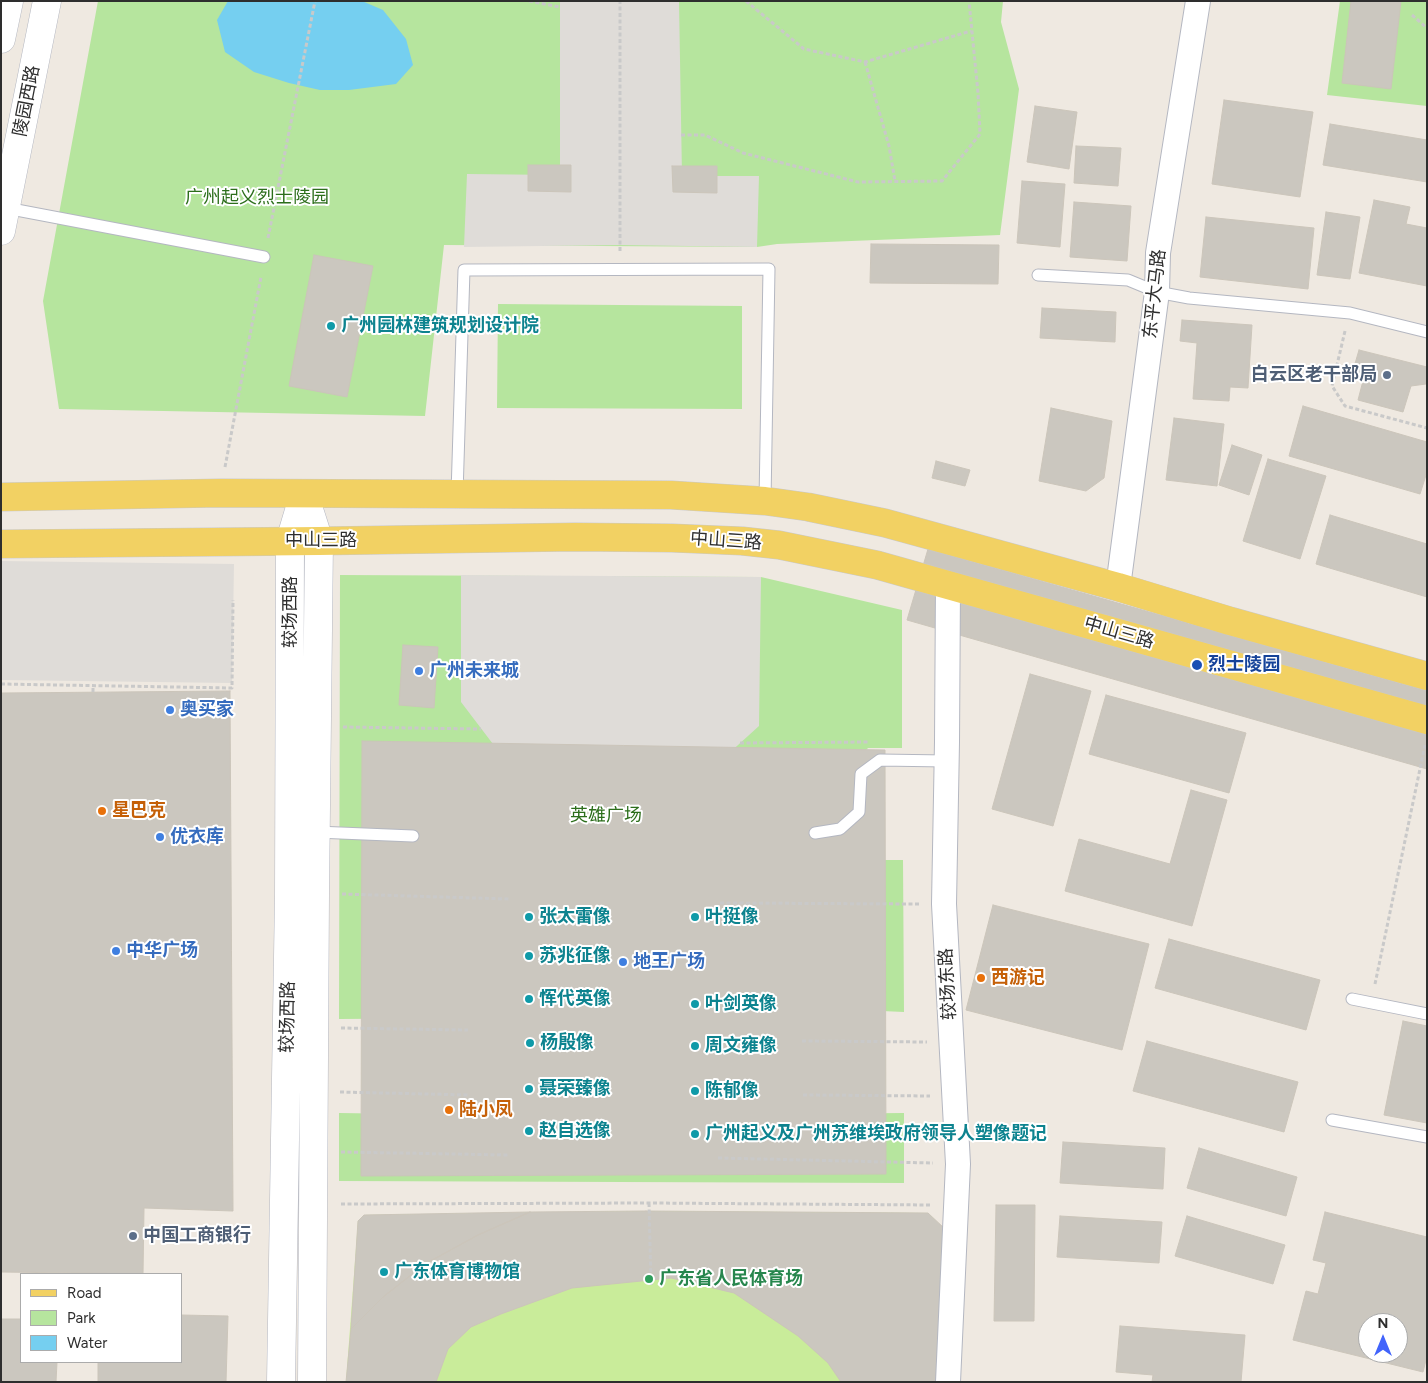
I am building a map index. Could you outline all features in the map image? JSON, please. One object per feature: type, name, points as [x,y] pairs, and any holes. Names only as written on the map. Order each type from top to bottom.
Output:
[{"type":"main road","points":[[1,497],[220,493],[671,495],[808,507],[885,522],[1427,676]]},
{"type":"main road","name":"中山三路","points":[[1,544],[575,537],[742,541],[814,551],[877,565],[948,585],[1426,732]]},
{"type":"street","points":[[1,39],[9,1]]},
{"type":"street","name":"陵园西路","points":[[3,220],[47,1]]},
{"type":"street","name":"东平大马路","points":[[1118,587],[1157,292],[1158,253],[1198,1]]},
{"type":"street","name":"较场西路","points":[[281,1382],[290,896],[290,541],[304,494]]},
{"type":"street","name":"较场西路","points":[[304,494],[319,541],[312,1382]]},
{"type":"street","name":"较场东路","points":[[948,585],[944,904],[958,1164],[948,1382]]},
{"type":"lane","points":[[3,220],[264,258]]},
{"type":"lane","points":[[457,494],[464,270],[769,269],[765,502]]},
{"type":"lane","points":[[1038,274],[1128,280],[1157,292],[1189,298],[1350,313],[1427,332]]},
{"type":"lane","points":[[815,833],[840,829],[859,812],[861,774],[880,760],[946,761]]},
{"type":"lane","points":[[316,832],[413,836]]},
{"type":"lane","points":[[1352,999],[1427,1014]]},
{"type":"lane","points":[[1332,1120],[1427,1137]]},
{"type":"path","points":[[220,493],[315,1]]},
{"type":"path","points":[[529,1],[560,7]]},
{"type":"path","points":[[620,1],[620,269]]},
{"type":"path","points":[[746,1],[804,49],[865,62],[971,31]]},
{"type":"path","points":[[680,135],[705,135],[743,153],[858,182],[942,181],[980,134],[978,93],[968,1]]},
{"type":"path","points":[[1412,15],[1427,28]]},
{"type":"path","points":[[865,62],[889,146],[895,181]]},
{"type":"path","points":[[1350,313],[1332,386],[1344,406],[1427,428]]},
{"type":"path","points":[[1,684],[193,690],[232,688],[233,600]]},
{"type":"path","points":[[93,686],[93,692]]},
{"type":"path","points":[[317,726],[482,729]]},
{"type":"path","points":[[1371,1003],[1426,732]]},
{"type":"path","points":[[740,743],[875,742]]},
{"type":"path","points":[[315,894],[509,899]]},
{"type":"path","points":[[720,903],[944,904]]},
{"type":"path","points":[[340,1028],[468,1030]]},
{"type":"path","points":[[802,1041],[936,1042]]},
{"type":"path","points":[[331,1092],[469,1095]]},
{"type":"path","points":[[803,1094],[938,1096]]},
{"type":"path","points":[[313,1152],[508,1155]]},
{"type":"path","points":[[718,1158],[958,1164]]},
{"type":"path","points":[[313,1205],[648,1203],[956,1205]]},
{"type":"path","points":[[648,1203],[651,1285]]},
{"type":"green space","name":"广州起义烈士陵园","points":[[98,1],[1003,1],[1001,22],[1019,89],[1000,235],[777,244],[757,247],[444,245],[425,416],[59,409],[43,301]]},
{"type":"green space","points":[[1340,1],[1427,1],[1427,106],[1327,95]]},
{"type":"green space","points":[[498,304],[742,306],[742,409],[497,408]]},
{"type":"green space","name":"英雄广场","points":[[340,575],[761,577],[902,610],[902,748],[868,748],[847,771],[848,860],[903,860],[904,1012],[793,1007],[794,1114],[904,1113],[904,1183],[339,1181],[339,1113],[475,1115],[476,1018],[339,1019]]},
{"type":"green space","name":"广东省人民体育场","points":[[646,1211],[928,1213],[935,1220],[940,1382],[346,1382],[358,1221],[364,1215]]},
{"type":"shaded area","points":[[560,1],[679,1],[682,176],[759,176],[757,247],[620,245],[464,247],[467,174],[560,175]]},
{"type":"shaded area","points":[[1,561],[234,564],[232,683],[1,680]]},
{"type":"shaded area","points":[[461,575],[761,577],[759,726],[684,794],[537,802],[461,702]]},
{"type":"water","points":[[228,1],[362,1],[383,10],[406,39],[413,65],[396,84],[349,90],[320,90],[254,72],[225,52],[217,20]]},
{"type":"building","points":[[1351,1],[1401,1],[1391,89],[1342,83]]},
{"type":"building","points":[[1224,100],[1313,112],[1300,197],[1212,184]]},
{"type":"building","points":[[1035,106],[1077,112],[1069,169],[1027,162]]},
{"type":"building","points":[[1330,124],[1427,140],[1427,182],[1323,165]]},
{"type":"building","points":[[1076,146],[1121,148],[1118,186],[1074,183]]},
{"type":"building","points":[[528,165],[571,165],[571,192],[528,191]]},
{"type":"building","points":[[672,166],[717,166],[717,193],[673,192]]},
{"type":"building","points":[[1022,181],[1065,184],[1060,247],[1017,243]]},
{"type":"building","points":[[1374,200],[1410,207],[1406,224],[1427,228],[1427,286],[1359,273]]},
{"type":"building","points":[[1074,202],[1131,206],[1127,261],[1070,257]]},
{"type":"building","points":[[1326,212],[1360,217],[1350,279],[1317,275]]},
{"type":"building","points":[[1206,217],[1314,228],[1308,289],[1200,277]]},
{"type":"building","points":[[871,244],[999,245],[998,284],[870,283]]},
{"type":"building","name":"广州园林建筑规划设计院","points":[[314,255],[373,266],[347,397],[289,386]]},
{"type":"building","points":[[1042,308],[1116,312],[1115,342],[1040,338]]},
{"type":"building","points":[[1182,320],[1252,325],[1248,388],[1230,387],[1229,401],[1193,399],[1197,343],[1180,341]]},
{"type":"building","points":[[1359,350],[1427,367],[1426,384],[1411,386],[1403,412],[1358,400],[1364,377],[1354,367]]},
{"type":"building","points":[[1303,406],[1427,442],[1427,472],[1420,494],[1289,456]]},
{"type":"building","points":[[1051,408],[1112,421],[1104,478],[1086,491],[1039,481]]},
{"type":"building","points":[[1174,418],[1224,424],[1217,486],[1166,480]]},
{"type":"building","points":[[1232,445],[1262,455],[1249,495],[1219,485]]},
{"type":"building","points":[[1268,459],[1326,476],[1300,559],[1243,541]]},
{"type":"building","points":[[936,461],[970,470],[965,486],[932,478]]},
{"type":"building","points":[[1330,515],[1427,544],[1427,597],[1316,564]]},
{"type":"building","name":"烈士陵园","points":[[928,549],[1427,691],[1427,769],[907,620]]},
{"type":"building","points":[[403,645],[438,647],[434,708],[399,705]]},
{"type":"building","points":[[1030,674],[1091,691],[1053,826],[992,809]]},
{"type":"building","name":"中华广场","points":[[230,691],[233,1211],[144,1208],[143,1273],[1,1272],[1,693]]},
{"type":"building","points":[[1106,695],[1246,733],[1229,793],[1089,754]]},
{"type":"building","name":"英雄广场","points":[[362,741],[885,750],[886,1174],[361,1176]]},
{"type":"building","points":[[1191,790],[1227,800],[1192,926],[1065,891],[1079,839],[1170,864]]},
{"type":"building","points":[[993,905],[1149,944],[1122,1050],[966,1010]]},
{"type":"building","points":[[1169,939],[1320,980],[1306,1030],[1155,988]]},
{"type":"building","points":[[1403,1021],[1427,1026],[1427,1123],[1384,1115]]},
{"type":"building","points":[[1147,1041],[1298,1082],[1284,1132],[1133,1091]]},
{"type":"building","points":[[1063,1142],[1165,1148],[1163,1189],[1060,1183]]},
{"type":"building","points":[[1199,1148],[1297,1177],[1286,1216],[1187,1188]]},
{"type":"building","points":[[996,1205],[1035,1205],[1034,1321],[994,1321]]},
{"type":"building","name":"广东省人民体育场","points":[[530,1212],[928,1213],[944,1228],[940,1382],[841,1382],[828,1363],[798,1336],[734,1293],[671,1278],[572,1288],[471,1327],[448,1349],[436,1382],[346,1382],[351,1329],[383,1297],[425,1264],[478,1235]]},
{"type":"building","name":"广东体育博物馆","points":[[530,1212],[478,1235],[425,1264],[383,1297],[351,1329],[358,1221],[364,1215]]},
{"type":"building","points":[[1325,1212],[1427,1237],[1427,1356],[1423,1372],[1386,1363],[1408,1363],[1408,1313],[1358,1313],[1358,1356],[1293,1340],[1306,1291],[1318,1294],[1326,1263],[1313,1260]]},
{"type":"building","points":[[1060,1216],[1162,1222],[1159,1263],[1057,1257]]},
{"type":"building","points":[[1187,1216],[1285,1245],[1273,1284],[1175,1256]]},
{"type":"building","points":[[182,1315],[228,1316],[226,1382],[98,1382],[98,1363],[182,1363]]},
{"type":"building","points":[[1,1319],[20,1319],[20,1363],[57,1363],[56,1382],[1,1382]]},
{"type":"building","points":[[1120,1326],[1245,1335],[1241,1382],[1152,1382],[1153,1375],[1116,1372]]},
{"type":"place","name":"广州园林建筑规划设计院","points":[[331,326]]},
{"type":"place","name":"白云区老干部局","points":[[1387,375]]},
{"type":"place","name":"烈士陵园","points":[[1197,665]]},
{"type":"place","name":"广州未来城","points":[[419,671]]},
{"type":"place","name":"奥买家","points":[[170,710]]},
{"type":"place","name":"星巴克","points":[[102,811]]},
{"type":"place","name":"优衣库","points":[[160,837]]},
{"type":"place","name":"张太雷像","points":[[529,917]]},
{"type":"place","name":"叶挺像","points":[[695,917]]},
{"type":"place","name":"中华广场","points":[[116,951]]},
{"type":"place","name":"苏兆征像","points":[[529,956]]},
{"type":"place","name":"地王广场","points":[[623,962]]},
{"type":"place","name":"西游记","points":[[981,978]]},
{"type":"place","name":"恽代英像","points":[[529,999]]},
{"type":"place","name":"叶剑英像","points":[[695,1004]]},
{"type":"place","name":"杨殷像","points":[[530,1043]]},
{"type":"place","name":"周文雍像","points":[[695,1046]]},
{"type":"place","name":"聂荣臻像","points":[[529,1089]]},
{"type":"place","name":"陈郁像","points":[[695,1091]]},
{"type":"place","name":"陆小凤","points":[[449,1110]]},
{"type":"place","name":"赵自选像","points":[[529,1131]]},
{"type":"place","name":"广州起义及广州苏维埃政府领导人塑像题记","points":[[695,1134]]},
{"type":"place","name":"中国工商银行","points":[[133,1236]]},
{"type":"place","name":"广东体育博物馆","points":[[384,1272]]},
{"type":"place","name":"广东省人民体育场","points":[[649,1279]]}]
